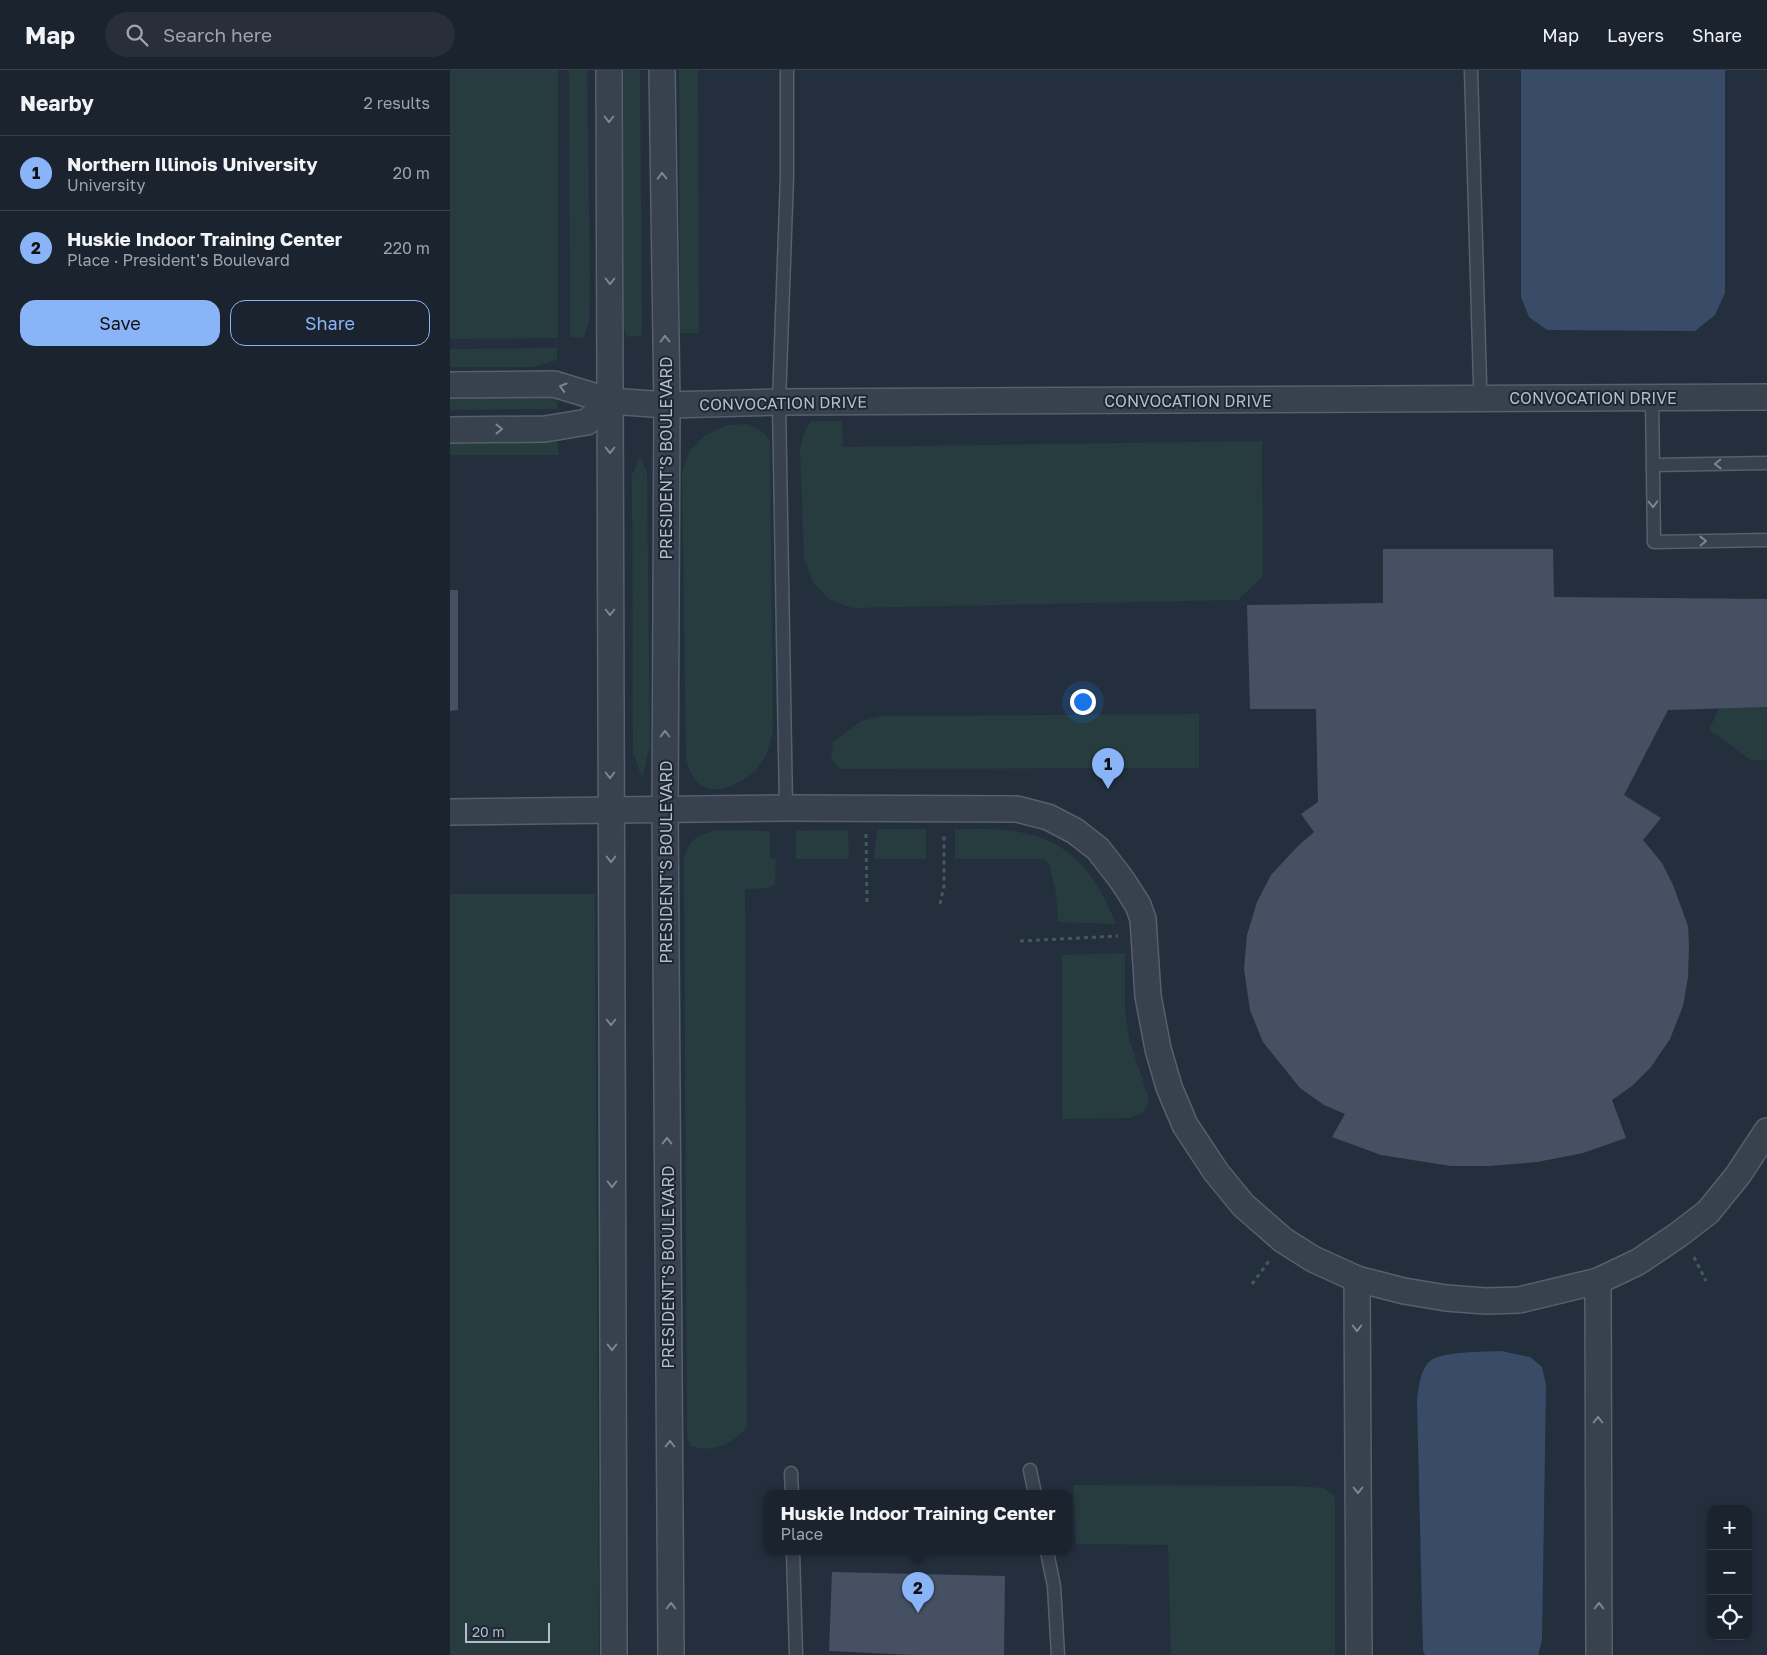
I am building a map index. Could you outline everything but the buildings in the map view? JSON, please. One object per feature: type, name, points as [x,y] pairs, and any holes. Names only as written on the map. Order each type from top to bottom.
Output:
[{"type":"street","points":[[609,70],[614,1655]]},
{"type":"street","name":"PRESIDENT'S BOULEVARD","points":[[662,70],[667,405],[665,809],[671,1655]]},
{"type":"street","name":"CONVOCATION DRIVE","points":[[450,385],[554,384],[610,401],[667,405],[779,402],[1767,397]]},
{"type":"street","points":[[450,430],[545,429],[587,422],[610,401]]},
{"type":"street","points":[[450,812],[786,808],[1017,809],[1048,817],[1075,830],[1098,849],[1122,880],[1138,905],[1143,919],[1151,1019],[1169,1087],[1185,1125],[1216,1172],[1243,1204],[1283,1240],[1313,1259],[1357,1279],[1404,1292],[1486,1301],[1519,1300],[1598,1281],[1638,1262],[1708,1212],[1738,1175],[1767,1131]]},
{"type":"street","points":[[1357,1279],[1359,1655]]},
{"type":"street","points":[[1598,1281],[1599,1655]]},
{"type":"lane","points":[[786,808],[779,402],[787,176],[787,70]]},
{"type":"lane","points":[[1471,70],[1479,399]]},
{"type":"lane","points":[[1652,398],[1654,542],[1767,540]]},
{"type":"lane","points":[[1653,465],[1767,463]]},
{"type":"lane","points":[[1030,1470],[1034,1490]]},
{"type":"lane","points":[[791,1473],[792,1490]]},
{"type":"lane","points":[[793,1555],[796,1655]]},
{"type":"lane","points":[[1048,1555],[1054,1586],[1058,1655]]},
{"type":"path","points":[[940,904],[944,886],[944,830]]},
{"type":"path","points":[[866,833],[867,904]]},
{"type":"path","points":[[1020,941],[1119,936]]},
{"type":"path","points":[[1693,1256],[1706,1281]]},
{"type":"path","points":[[1252,1284],[1272,1257]]},
{"type":"green space","points":[[450,70],[558,70],[558,338],[450,339]]},
{"type":"green space","points":[[569,70],[587,70],[590,280],[589,321],[584,338],[570,337]]},
{"type":"green space","points":[[623,70],[640,70],[642,325],[641,336],[627,337],[624,328]]},
{"type":"green space","points":[[679,70],[698,70],[699,333],[680,333]]},
{"type":"green space","points":[[557,348],[557,360],[533,367],[450,367],[450,349]]},
{"type":"green space","points":[[450,395],[557,395],[558,409],[450,410]]},
{"type":"green space","points":[[811,421],[842,421],[843,447],[1262,441],[1263,576],[1238,600],[852,608],[830,600],[813,582],[804,558],[800,449],[804,433]]},
{"type":"green space","points":[[748,424],[764,433],[770,441],[773,730],[767,754],[754,772],[730,786],[722,789],[713,789],[698,783],[690,772],[686,759],[682,473],[689,451],[706,435],[728,425]]},
{"type":"green space","points":[[450,437],[557,439],[559,455],[450,455]]},
{"type":"green space","points":[[640,457],[647,472],[650,745],[642,779],[633,751],[632,475]]},
{"type":"green space","points":[[1767,707],[1767,760],[1751,760],[1709,730],[1719,708]]},
{"type":"green space","points":[[1199,714],[1199,768],[840,769],[831,759],[833,742],[861,721],[883,716]]},
{"type":"green space","points":[[877,829],[926,829],[926,859],[874,859]]},
{"type":"green space","points":[[955,829],[999,829],[1045,839],[1062,848],[1088,872],[1098,887],[1116,924],[1058,922],[1056,893],[1049,863],[1044,859],[955,859]]},
{"type":"green space","points":[[715,830],[770,831],[770,858],[776,859],[775,884],[765,888],[745,889],[747,1426],[736,1438],[722,1446],[706,1449],[691,1446],[687,1437],[684,859],[694,839]]},
{"type":"green space","points":[[848,830],[849,859],[796,859],[796,831]]},
{"type":"green space","points":[[450,894],[595,894],[599,1655],[450,1655]]},
{"type":"green space","points":[[1125,953],[1125,1011],[1130,1042],[1149,1099],[1144,1112],[1130,1118],[1062,1119],[1062,955]]},
{"type":"green space","points":[[1073,1485],[1296,1486],[1324,1488],[1335,1497],[1335,1655],[1171,1655],[1168,1545],[1076,1544]]},
{"type":"water","points":[[1521,70],[1725,70],[1725,293],[1715,315],[1695,331],[1547,330],[1529,317],[1521,297]]},
{"type":"water","points":[[1501,1351],[1530,1357],[1542,1367],[1546,1385],[1542,1640],[1538,1655],[1425,1655],[1423,1650],[1417,1402],[1420,1380],[1430,1361],[1444,1355]]},
{"type":"place","name":"Northern Illinois University","points":[[1108,789]]},
{"type":"place","name":"Huskie Indoor Training Center","points":[[918,1613]]}]
